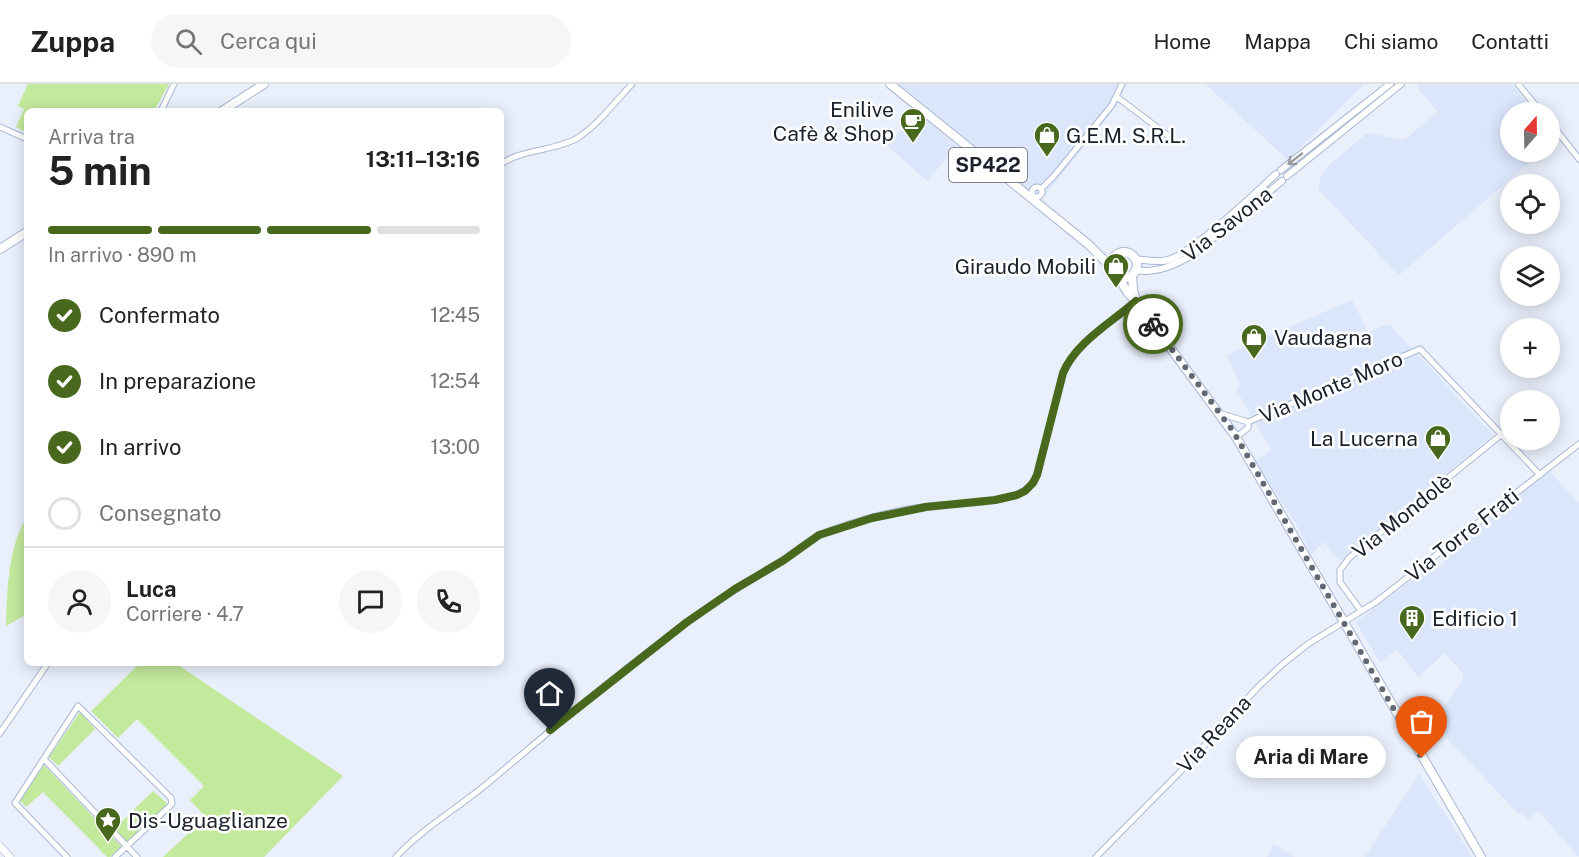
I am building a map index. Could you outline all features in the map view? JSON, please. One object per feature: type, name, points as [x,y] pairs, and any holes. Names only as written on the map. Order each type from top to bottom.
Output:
[{"type":"main road","points":[[227,108],[264,84]]},
{"type":"main road","name":"SP422","points":[[890,84],[1088,244],[1118,277]]},
{"type":"main road","points":[[0,249],[24,234]]},
{"type":"main road","name":"SP422","points":[[1088,244],[1116,254],[1125,252],[1136,259]]},
{"type":"main road","points":[[1110,266],[1116,254]]},
{"type":"main road","points":[[1136,259],[1133,290],[1136,301]]},
{"type":"main road","points":[[1118,277],[1125,278],[1134,273]]},
{"type":"main road","points":[[1118,277],[1234,434],[1481,857]]},
{"type":"main road","points":[[0,846],[10,857]]},
{"type":"street","points":[[162,108],[174,84]]},
{"type":"street","points":[[504,163],[576,138],[588,129],[632,84]]},
{"type":"street","points":[[1032,198],[1040,196],[1041,189],[1117,97],[1122,84]]},
{"type":"street","name":"Via Savona","points":[[1136,259],[1158,262],[1179,255],[1390,84]]},
{"type":"street","name":"Via Savona","points":[[1134,273],[1159,270],[1179,263],[1194,254],[1401,84]]},
{"type":"street","points":[[1518,84],[1533,102]]},
{"type":"street","points":[[1117,97],[1170,137]]},
{"type":"street","points":[[0,127],[24,138]]},
{"type":"street","points":[[1560,135],[1579,159]]},
{"type":"street","points":[[396,857],[408,844],[687,622],[819,535],[872,518],[926,507],[995,500],[1025,491],[1037,475],[1063,373],[1068,362],[1081,347],[1136,301]]},
{"type":"street","name":"Via Monte Moro","points":[[1219,413],[1248,422],[1420,349],[1500,432]]},
{"type":"street","name":"Via Monte Moro","points":[[1234,434],[1241,420]]},
{"type":"street","name":"Via Monte Moro","points":[[1234,434],[1248,428],[1248,422]]},
{"type":"street","name":"Via Mondolè","points":[[1361,611],[1340,582],[1340,570],[1349,558],[1500,436]]},
{"type":"street","name":"Via Torre Frati","points":[[1343,623],[1579,444]]},
{"type":"street","name":"Via Monte Moro","points":[[1517,450],[1540,475]]},
{"type":"street","name":"Via Reana","points":[[1096,857],[1179,773],[1258,687],[1308,644],[1343,623]]},
{"type":"street","points":[[0,733],[46,666]]},
{"type":"street","points":[[67,857],[15,803],[78,706],[171,798],[172,804],[115,857]]},
{"type":"street","points":[[44,759],[137,857]]},
{"type":"shaded area","points":[[898,84],[1126,84],[1119,103],[1042,199],[1038,200]]},
{"type":"shaded area","points":[[1205,84],[1364,84],[1288,160]]},
{"type":"shaded area","points":[[1418,84],[1512,84],[1527,102],[1500,102],[1500,162],[1530,162],[1516,174],[1500,174],[1500,188],[1399,275],[1319,190],[1320,178],[1326,168],[1367,133],[1404,140],[1438,112],[1419,90]]},
{"type":"shaded area","points":[[917,112],[957,146],[927,181],[887,145]]},
{"type":"shaded area","points":[[1352,300],[1368,332],[1389,324],[1493,435],[1341,561],[1324,542],[1311,554],[1295,522],[1255,461],[1271,450],[1237,391],[1239,382],[1227,355]]},
{"type":"shaded area","points":[[1549,471],[1579,503],[1579,857],[1538,811],[1528,819],[1522,812],[1518,814],[1457,748],[1453,747],[1437,719],[1463,679],[1463,674],[1445,653],[1418,677],[1397,649],[1380,663],[1356,622],[1433,564],[1440,566],[1445,562],[1442,558]]},
{"type":"shaded area","points":[[1419,774],[1472,857],[1365,857]]},
{"type":"shaded area","points":[[1274,844],[1294,857],[1267,857]]},
{"type":"green space","points":[[28,84],[169,84],[156,108],[24,109],[18,106]]},
{"type":"green space","points":[[24,109],[24,131],[16,127]]},
{"type":"green space","points":[[24,523],[24,616],[6,626],[12,555]]},
{"type":"green space","points":[[137,666],[179,666],[343,776],[264,857],[163,857],[206,817],[190,800],[204,786],[137,719],[118,738],[91,711]]},
{"type":"green space","points":[[80,712],[95,729],[58,766],[49,757]]},
{"type":"green space","points":[[44,765],[122,847],[110,857],[107,857],[43,792],[26,807],[20,801]]},
{"type":"green space","points":[[153,791],[168,804],[127,843],[114,829]]},
{"type":"way so far","points":[[1153,324],[1233,431],[1422,758]]},
{"type":"place","name":"Enilive Cafè & Shop","points":[[913,144]]},
{"type":"place","name":"G.E.M. S.R.L.","points":[[1047,158]]},
{"type":"place","name":"Giraudo Mobili","points":[[1116,289]]},
{"type":"place","name":"Vaudagna","points":[[1254,360]]},
{"type":"place","name":"La Lucerna","points":[[1438,461]]},
{"type":"place","name":"Edificio 1","points":[[1412,641]]},
{"type":"place","name":"Aria di Mare","points":[[1422,758]]},
{"type":"place","name":"Dis-Uguaglianze","points":[[108,843]]},
{"type":"route","points":[[550,730],[687,622],[819,535],[872,518],[926,507],[995,500],[1025,491],[1037,475],[1063,373],[1068,362],[1081,347],[1136,301],[1153,324]]}]
